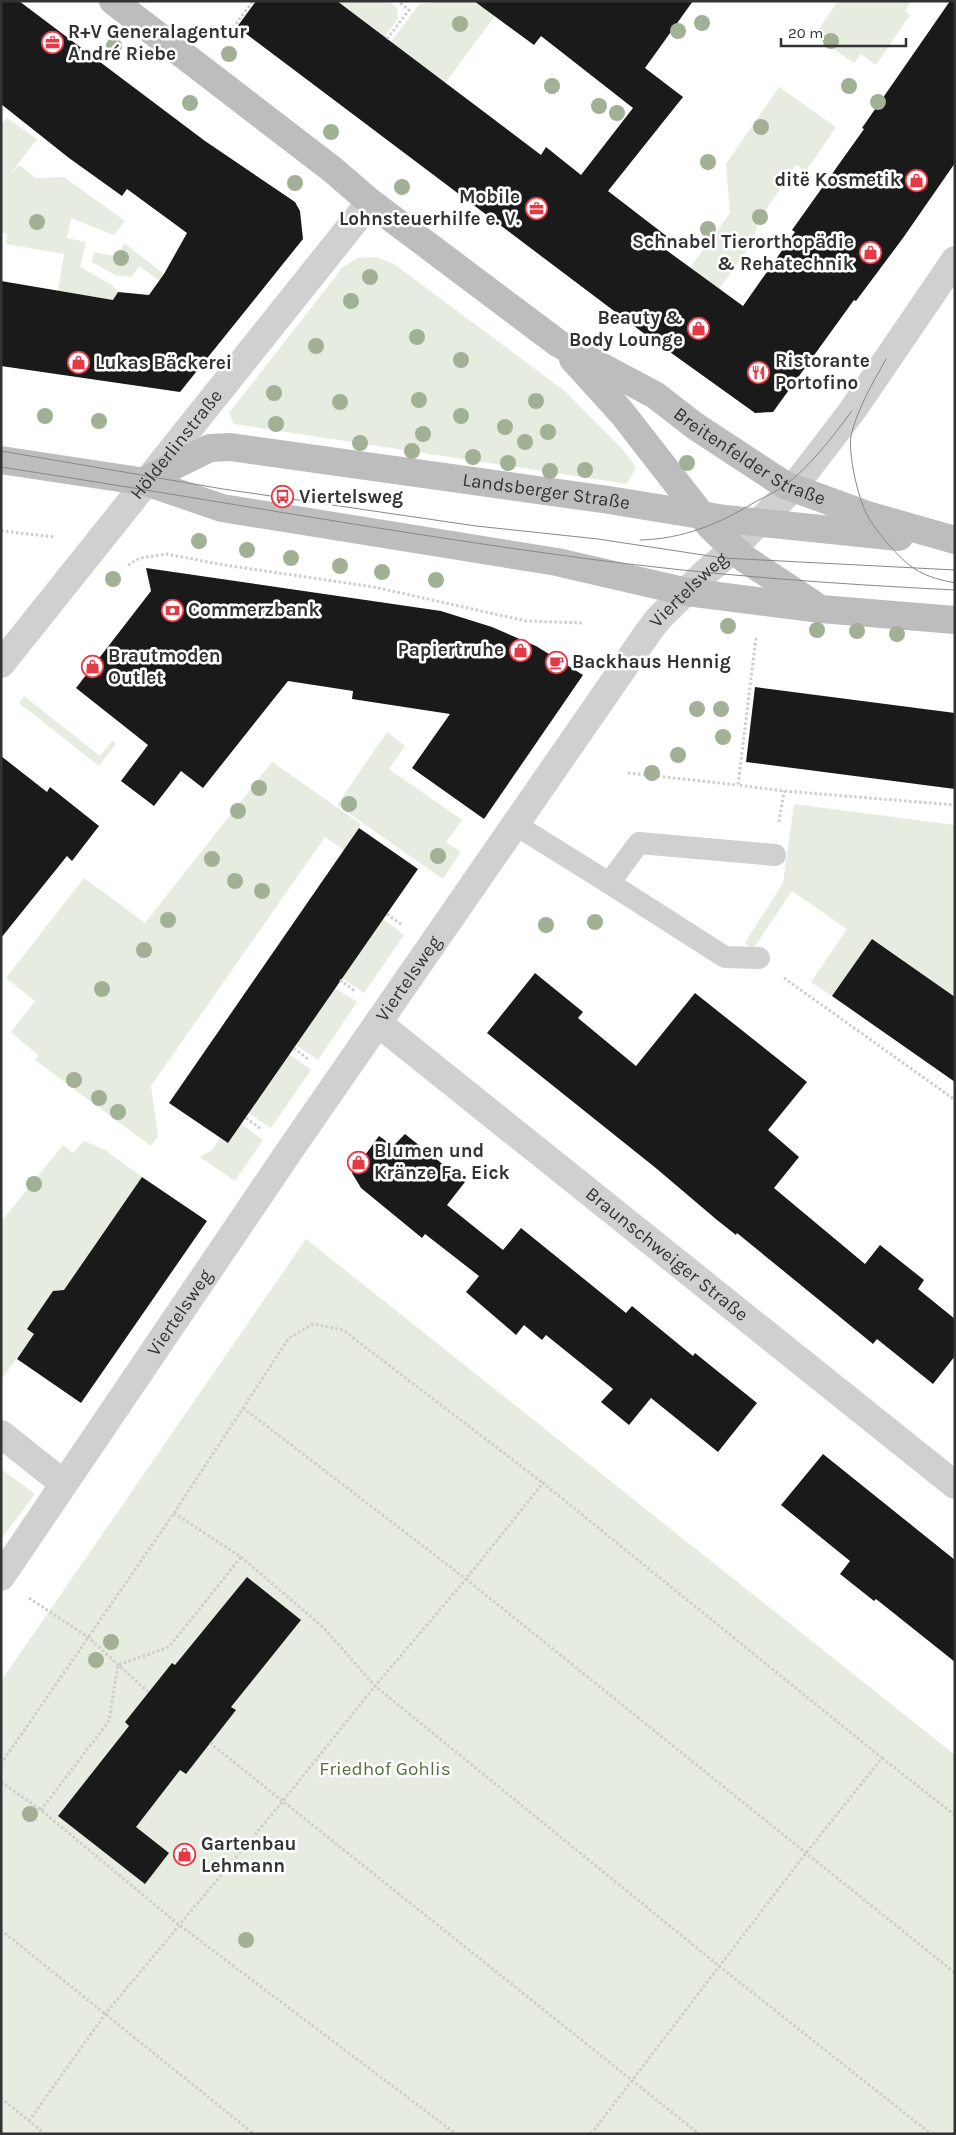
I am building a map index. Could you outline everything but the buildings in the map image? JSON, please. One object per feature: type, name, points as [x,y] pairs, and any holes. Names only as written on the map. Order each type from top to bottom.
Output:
[{"type":"main road","name":"Breitenfelder Straße","points":[[113,1],[333,170],[370,202],[559,344],[655,395],[695,426],[785,485],[867,515],[955,541]]},
{"type":"main road","name":"Breitenfelder Straße","points":[[559,344],[622,413],[700,516],[733,548],[770,577],[821,609]]},
{"type":"main road","name":"Landsberger Straße","points":[[146,482],[153,476],[210,448],[230,447],[609,500],[700,516],[955,541]]},
{"type":"main road","points":[[1,460],[146,482],[222,508],[557,562],[687,592],[821,609],[955,620]]},
{"type":"street","name":"Hölderlinstraße","points":[[1,664],[370,202]]},
{"type":"street","name":"Viertelsweg","points":[[1,1576],[378,1023],[649,631],[659,618],[793,488],[852,410],[955,260]]},
{"type":"street","name":"Braunschweiger Straße","points":[[378,1023],[955,1485]]},
{"type":"street","points":[[1,1434],[64,1484]]},
{"type":"lane","points":[[516,825],[725,957],[759,958]]},
{"type":"lane","points":[[609,883],[639,844],[775,855]]},
{"type":"path","points":[[230,32],[253,1]]},
{"type":"path","points":[[387,40],[409,10],[398,1]]},
{"type":"path","points":[[1,531],[55,537]]},
{"type":"path","points":[[124,568],[140,558],[167,554],[218,564],[374,587],[526,621],[584,623]]},
{"type":"path","points":[[738,785],[756,638]]},
{"type":"path","points":[[628,773],[784,791],[955,805]]},
{"type":"path","points":[[759,958],[805,994],[955,1100]]},
{"type":"path","points":[[1,1764],[174,1512],[289,1338],[313,1324],[343,1330],[542,1483],[955,1816]]},
{"type":"path","points":[[243,1408],[466,1579],[955,1973]]},
{"type":"path","points":[[29,2121],[106,2013],[375,1686],[466,1579],[542,1483]]},
{"type":"path","points":[[174,1512],[241,1557],[324,1628],[375,1686],[719,1966],[930,2134]]},
{"type":"path","points":[[118,1665],[169,1648],[241,1557]]},
{"type":"path","points":[[25,1596],[88,1638],[148,1692]]},
{"type":"path","points":[[41,1810],[109,1721],[118,1665]]},
{"type":"path","points":[[210,1742],[699,2134]]},
{"type":"path","points":[[591,2134],[806,1853],[882,1758]]},
{"type":"path","points":[[1,1782],[41,1810],[178,1924],[456,2134]]},
{"type":"path","points":[[1,1930],[254,2134]]},
{"type":"path","points":[[1,2098],[45,2134]]},
{"type":"green space","points":[[337,1],[389,1],[397,8],[398,19],[384,37]]},
{"type":"green space","points":[[437,1],[506,1],[445,83],[391,42],[416,8],[421,4]]},
{"type":"green space","points":[[838,1],[911,1],[905,11],[910,15],[876,65],[861,54],[854,63],[814,36]]},
{"type":"green space","points":[[779,87],[836,127],[806,171],[796,165],[758,222],[754,240],[719,289],[690,268],[730,213],[726,164]]},
{"type":"green space","points":[[7,118],[37,139],[8,177],[19,165],[36,178],[64,177],[125,221],[114,235],[71,218],[67,238],[86,242],[80,267],[112,285],[118,292],[113,300],[58,291],[64,254],[6,244],[7,234],[1,233],[1,125]]},
{"type":"green space","points":[[124,243],[164,274],[160,281],[139,266],[132,277],[115,275],[92,262],[94,252],[119,257]]},
{"type":"green space","points":[[376,257],[394,264],[566,392],[623,450],[636,467],[627,484],[234,424],[229,413],[343,267],[358,258]]},
{"type":"green space","points":[[24,696],[100,756],[112,741],[116,744],[99,766],[19,703]]},
{"type":"green space","points":[[387,732],[405,746],[389,769],[462,820],[446,842],[461,852],[443,879],[337,805]]},
{"type":"green space","points":[[272,762],[361,824],[344,850],[325,837],[151,1086],[158,1136],[151,1146],[35,1060],[39,1056],[11,1032],[35,1001],[6,978],[84,878],[145,923]]},
{"type":"green space","points":[[794,804],[955,825],[955,997],[872,939],[832,996],[811,982],[847,929],[792,891],[753,949],[745,943],[783,883]]},
{"type":"green space","points":[[383,919],[404,935],[364,993],[342,978]]},
{"type":"green space","points":[[335,988],[357,1002],[318,1060],[296,1045]]},
{"type":"green space","points":[[289,1054],[311,1070],[271,1128],[248,1113]]},
{"type":"green space","points":[[241,1124],[263,1140],[235,1181],[200,1157],[212,1150],[220,1138],[228,1143]]},
{"type":"green space","points":[[84,1141],[105,1150],[142,1177],[64,1290],[53,1292],[34,1334],[1,1380],[1,1222],[63,1145],[73,1153]]},
{"type":"green space","name":"Friedhof Gohlis","points":[[306,1239],[955,1755],[955,2134],[1,2134],[1,1681]]},
{"type":"green space","points":[[1,1469],[35,1494],[1,1539]]},
{"type":"tram line","points":[[886,359],[861,406],[851,436],[852,464],[860,498],[871,521],[902,559],[924,574],[955,583]]},
{"type":"tram line","points":[[640,540],[671,537],[700,529],[728,517],[778,490],[813,460],[852,411]]},
{"type":"tram line","points":[[1,451],[223,489],[476,526],[598,539],[723,558],[955,570]]},
{"type":"tram line","points":[[1,467],[368,526],[589,559],[680,570],[772,578],[955,590]]},
{"type":"place","name":"R+V Generalagentur André Riebe","points":[[52,43]]},
{"type":"place","name":"ditë Kosmetik","points":[[917,180]]},
{"type":"place","name":"Mobile Lohnsteuerhilfe e. V.","points":[[536,208]]},
{"type":"place","name":"Schnabel Tierorthopädie & Rehatechnik","points":[[870,253]]},
{"type":"place","name":"Beauty & Body Lounge","points":[[699,329]]},
{"type":"place","name":"Lukas Bäckerei","points":[[79,363]]},
{"type":"place","name":"Ristorante Portofino","points":[[759,372]]},
{"type":"place","name":"Viertelsweg","points":[[283,497]]},
{"type":"place","name":"Commerzbank","points":[[172,610]]},
{"type":"place","name":"Papiertruhe","points":[[520,650]]},
{"type":"place","name":"Backhaus Hennig","points":[[556,662]]},
{"type":"place","name":"Brautmoden Outlet","points":[[92,667]]},
{"type":"place","name":"Blumen und Kränze Fa. Eick","points":[[358,1162]]},
{"type":"place","name":"Gartenbau Lehmann","points":[[185,1855]]}]
